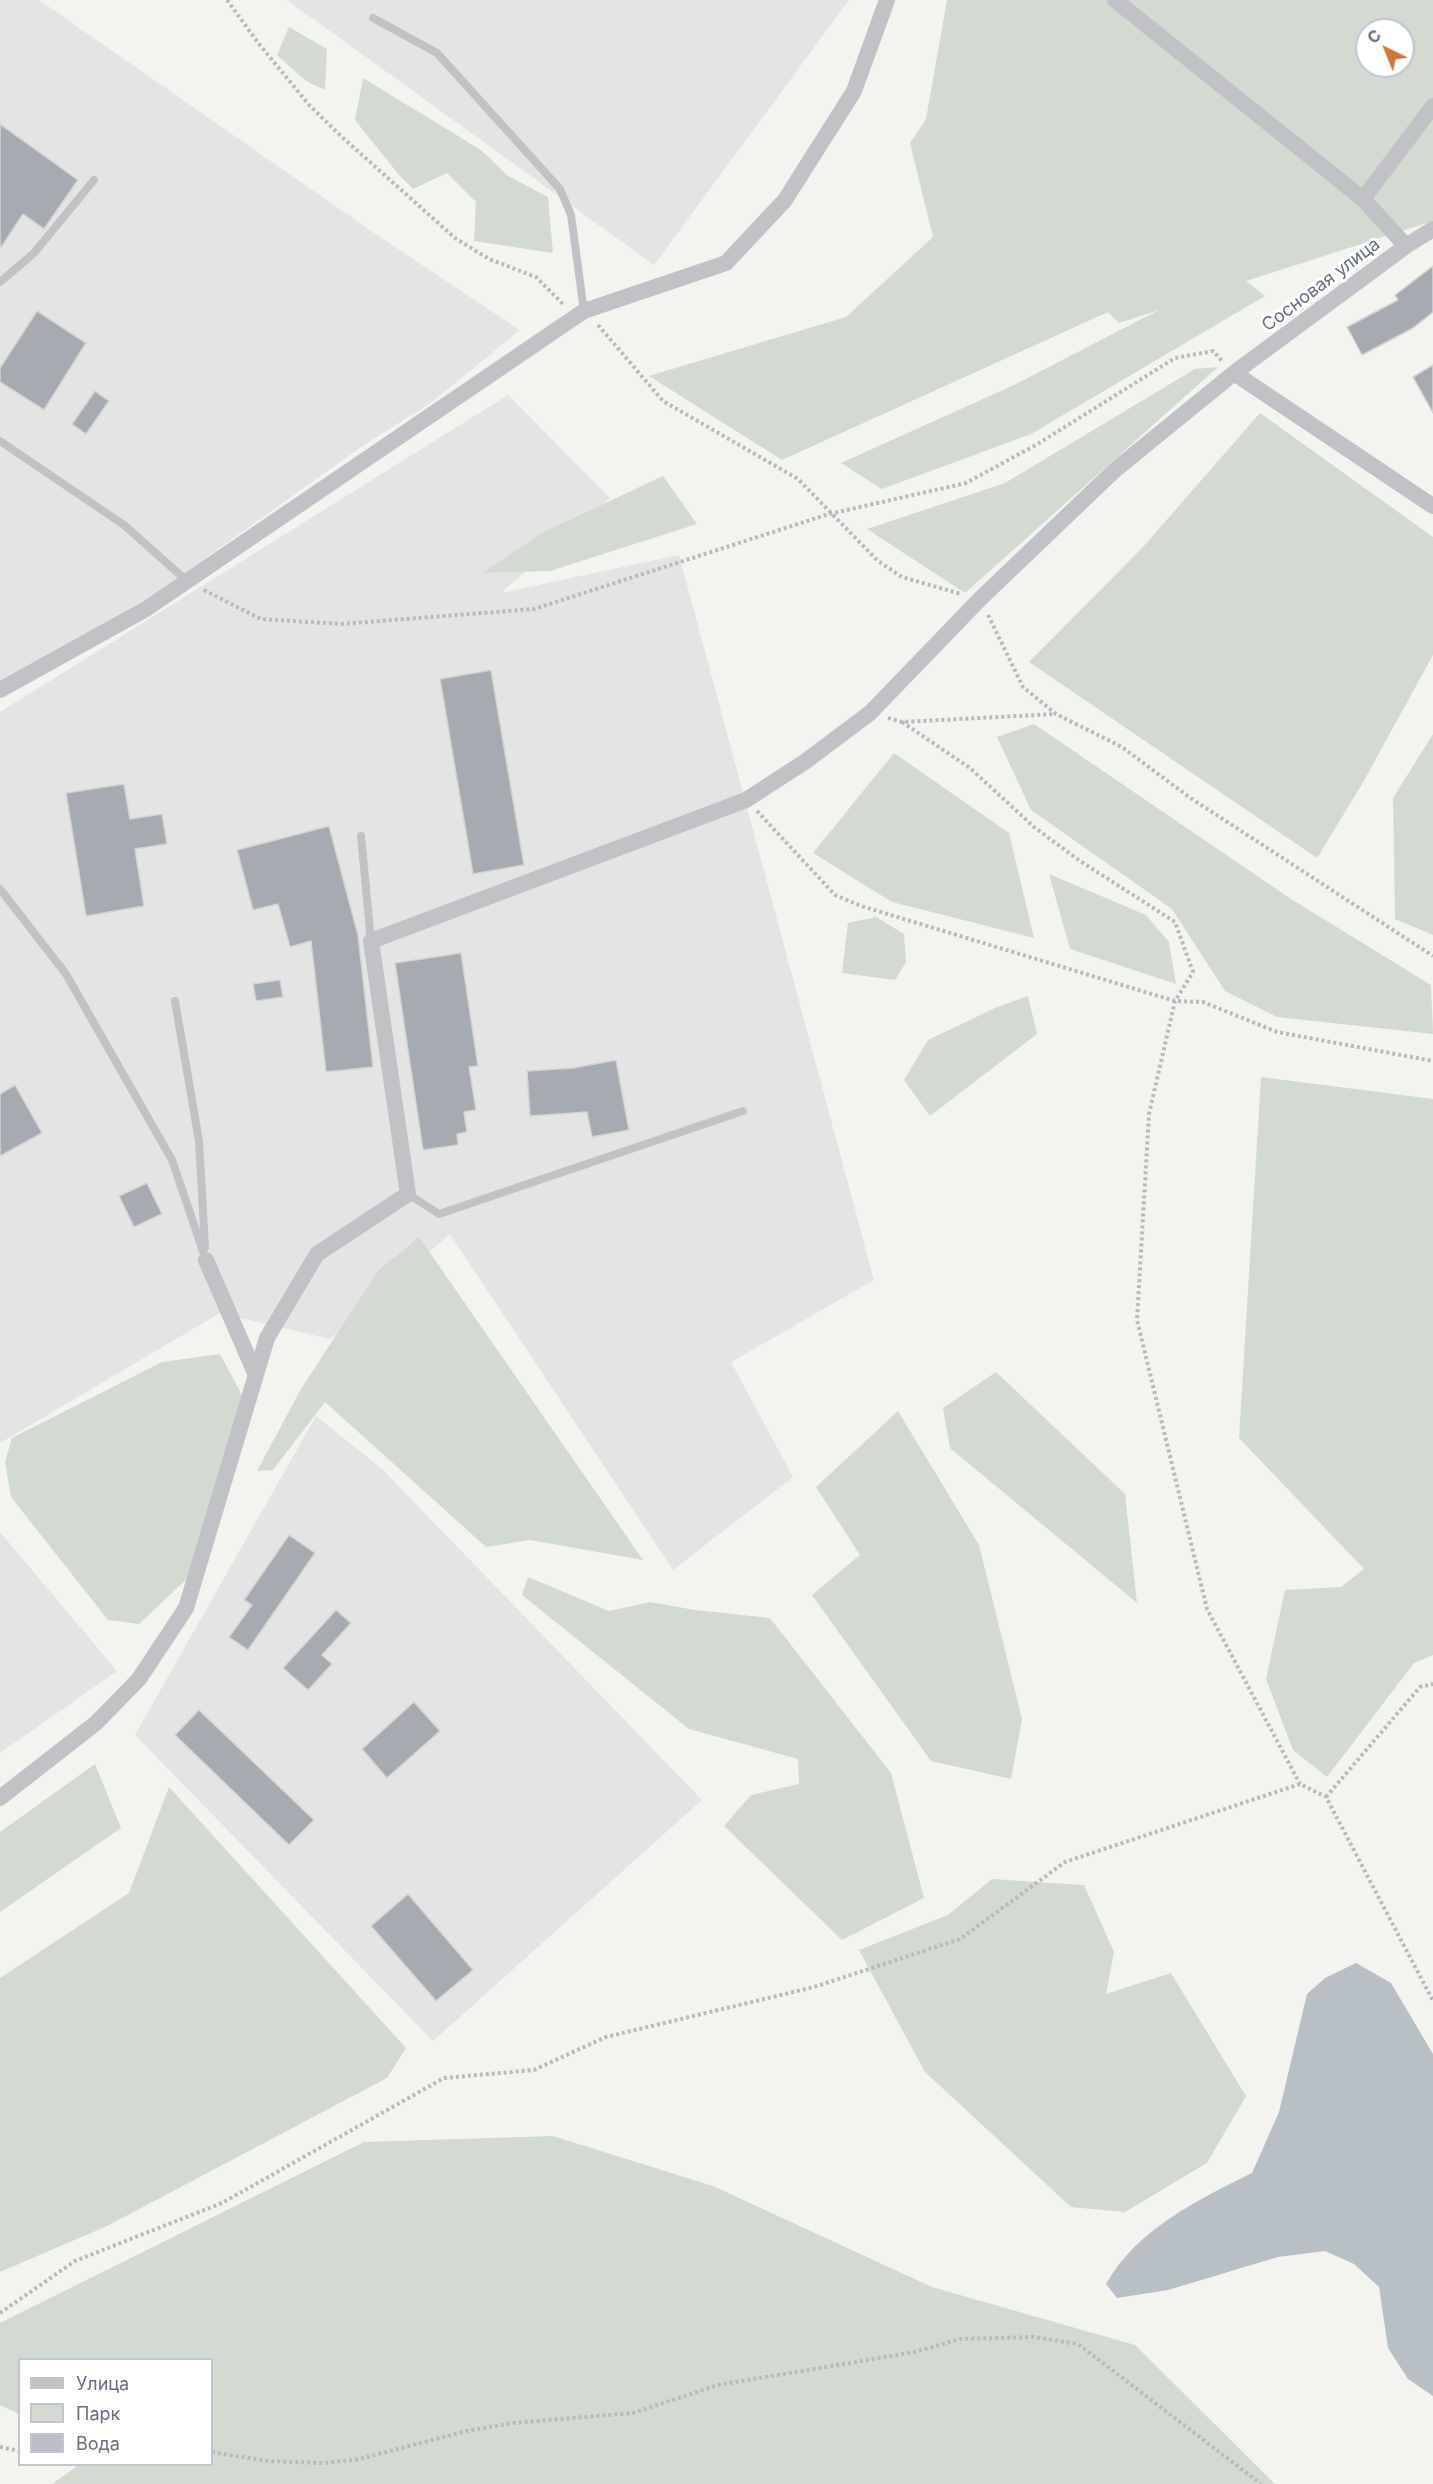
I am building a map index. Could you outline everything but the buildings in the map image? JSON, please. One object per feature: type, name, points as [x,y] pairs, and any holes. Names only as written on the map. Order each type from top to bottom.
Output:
[{"type":"street","points":[[0,690],[146,609],[584,311],[726,263],[785,200],[854,91],[887,0]]},
{"type":"street","points":[[1115,0],[1362,199],[1406,246]]},
{"type":"street","points":[[1362,199],[1433,106]]},
{"type":"street","name":"Сосновая улица","points":[[371,941],[746,800],[806,761],[870,713],[980,599],[1115,470],[1234,374],[1406,246],[1433,229]]},
{"type":"street","points":[[1234,374],[1433,506]]},
{"type":"street","points":[[0,1798],[96,1724],[139,1679],[186,1608],[267,1338],[317,1254],[408,1194],[371,941]]},
{"type":"street","points":[[206,1260],[255,1373]]},
{"type":"lane","points":[[373,18],[437,53],[561,189],[571,215],[584,311]]},
{"type":"lane","points":[[0,282],[34,254],[93,180]]},
{"type":"lane","points":[[0,441],[124,525],[187,581]]},
{"type":"lane","points":[[361,836],[371,941]]},
{"type":"lane","points":[[0,889],[66,974],[172,1160],[206,1260]]},
{"type":"lane","points":[[176,1001],[199,1141],[206,1260]]},
{"type":"lane","points":[[408,1194],[439,1214],[743,1111]]},
{"type":"path","points":[[187,581],[261,619],[341,624],[534,609],[829,514],[966,483],[1036,445],[1175,358],[1213,351],[1234,374]]},
{"type":"path","points":[[980,599],[1023,687],[1056,714],[1122,747],[1189,797],[1433,956]]},
{"type":"path","points":[[870,713],[902,722],[970,768],[1034,827],[1080,861],[1175,922],[1193,972],[1175,1001],[1149,1114],[1137,1320],[1207,1609],[1300,1784],[1326,1797],[1433,2001]]},
{"type":"path","points":[[902,722],[1056,714]]},
{"type":"path","points":[[746,800],[835,895],[861,906],[1175,1001],[1203,1002],[1277,1032],[1433,1061]]},
{"type":"path","points":[[1326,1797],[1420,1687],[1433,1684]]},
{"type":"path","points":[[0,2313],[75,2261],[222,2203],[444,2078],[534,2070],[606,2037],[814,1987],[960,1939],[1065,1862],[1300,1784]]},
{"type":"path","points":[[213,2452],[267,2461],[322,2463],[355,2460],[467,2431],[513,2423],[633,2413],[718,2385],[904,2354],[960,2339],[1034,2337],[1078,2344],[1261,2484]]},
{"type":"path","points":[[0,2447],[18,2451]]},
{"type":"shaded area","points":[[0,0],[39,0],[374,233],[520,330],[432,402],[361,447],[158,592],[0,686]]},
{"type":"shaded area","points":[[287,0],[849,0],[654,265]]},
{"type":"shaded area","points":[[508,395],[610,498],[501,593],[679,555],[874,1280],[731,1362],[793,1477],[673,1570],[450,1234],[330,1339],[220,1313],[0,1443],[0,712]]},
{"type":"shaded area","points":[[316,1416],[382,1469],[702,1800],[433,2041],[135,1735]]},
{"type":"shaded area","points":[[0,1532],[117,1671],[0,1753]]},
{"type":"green space","points":[[947,0],[1433,0],[1433,221],[1246,281],[1265,296],[1031,434],[882,489],[841,463],[1014,385],[1159,310],[1119,323],[1108,312],[782,460],[649,376],[846,317],[933,237],[910,143],[926,119]]},
{"type":"green space","points":[[289,27],[327,49],[325,90],[306,81],[277,55]]},
{"type":"green space","points":[[363,78],[481,150],[508,176],[548,197],[553,253],[474,241],[476,202],[447,173],[413,189],[355,120]]},
{"type":"green space","points":[[1218,367],[965,593],[867,529],[1005,483],[1195,369]]},
{"type":"green space","points":[[1260,413],[1433,537],[1433,655],[1361,786],[1317,858],[1029,662],[1143,547]]},
{"type":"green space","points":[[663,476],[697,524],[550,571],[482,573],[544,532]]},
{"type":"green space","points":[[1034,724],[1291,899],[1431,985],[1433,1034],[1277,1017],[1225,991],[1172,909],[1031,810],[997,737]]},
{"type":"green space","points":[[1433,734],[1433,935],[1395,919],[1393,798]]},
{"type":"green space","points":[[894,753],[1009,833],[1034,938],[892,902],[813,853]]},
{"type":"green space","points":[[1049,874],[1146,915],[1169,942],[1176,984],[1070,949]]},
{"type":"green space","points":[[876,917],[904,934],[906,962],[895,980],[842,973],[848,923]]},
{"type":"green space","points":[[1028,996],[1037,1034],[930,1116],[904,1080],[928,1040],[995,1008]]},
{"type":"green space","points":[[1261,1077],[1433,1099],[1433,1655],[1414,1663],[1327,1777],[1293,1750],[1266,1679],[1285,1590],[1341,1587],[1364,1569],[1239,1438]]},
{"type":"green space","points":[[419,1237],[643,1560],[530,1540],[486,1547],[325,1402],[273,1470],[257,1471],[301,1389],[378,1271]]},
{"type":"green space","points":[[220,1354],[243,1397],[195,1571],[139,1624],[108,1620],[11,1497],[5,1462],[12,1438],[162,1362]]},
{"type":"green space","points":[[996,1372],[1125,1494],[1137,1603],[950,1448],[943,1408]]},
{"type":"green space","points":[[898,1411],[979,1545],[1022,1719],[1011,1779],[931,1761],[812,1595],[860,1555],[816,1487]]},
{"type":"green space","points":[[528,1577],[609,1611],[650,1602],[695,1610],[770,1618],[891,1773],[924,1898],[842,1940],[724,1826],[751,1795],[799,1784],[798,1759],[689,1729],[522,1595]]},
{"type":"green space","points":[[95,1764],[121,1828],[0,1912],[0,1832]]},
{"type":"green space","points":[[169,1787],[406,2048],[387,2078],[107,2226],[0,2272],[0,1978],[129,1893]]},
{"type":"green space","points":[[992,1879],[1084,1885],[1114,1952],[1106,1994],[1171,1973],[1246,2096],[1207,2163],[1125,2212],[1071,2207],[925,2072],[859,1950],[948,1915]]},
{"type":"green space","points":[[553,2136],[713,2186],[932,2287],[1135,2345],[1275,2484],[52,2484],[78,2466],[213,2466],[213,2358],[18,2358],[18,2414],[0,2405],[0,2323],[364,2142]]},
{"type":"water","points":[[1356,1963],[1391,1983],[1433,2054],[1433,2396],[1408,2379],[1388,2348],[1379,2287],[1354,2264],[1325,2251],[1278,2257],[1168,2290],[1117,2298],[1106,2284],[1119,2265],[1151,2232],[1190,2205],[1252,2173],[1279,2112],[1307,1994],[1325,1978]]}]
